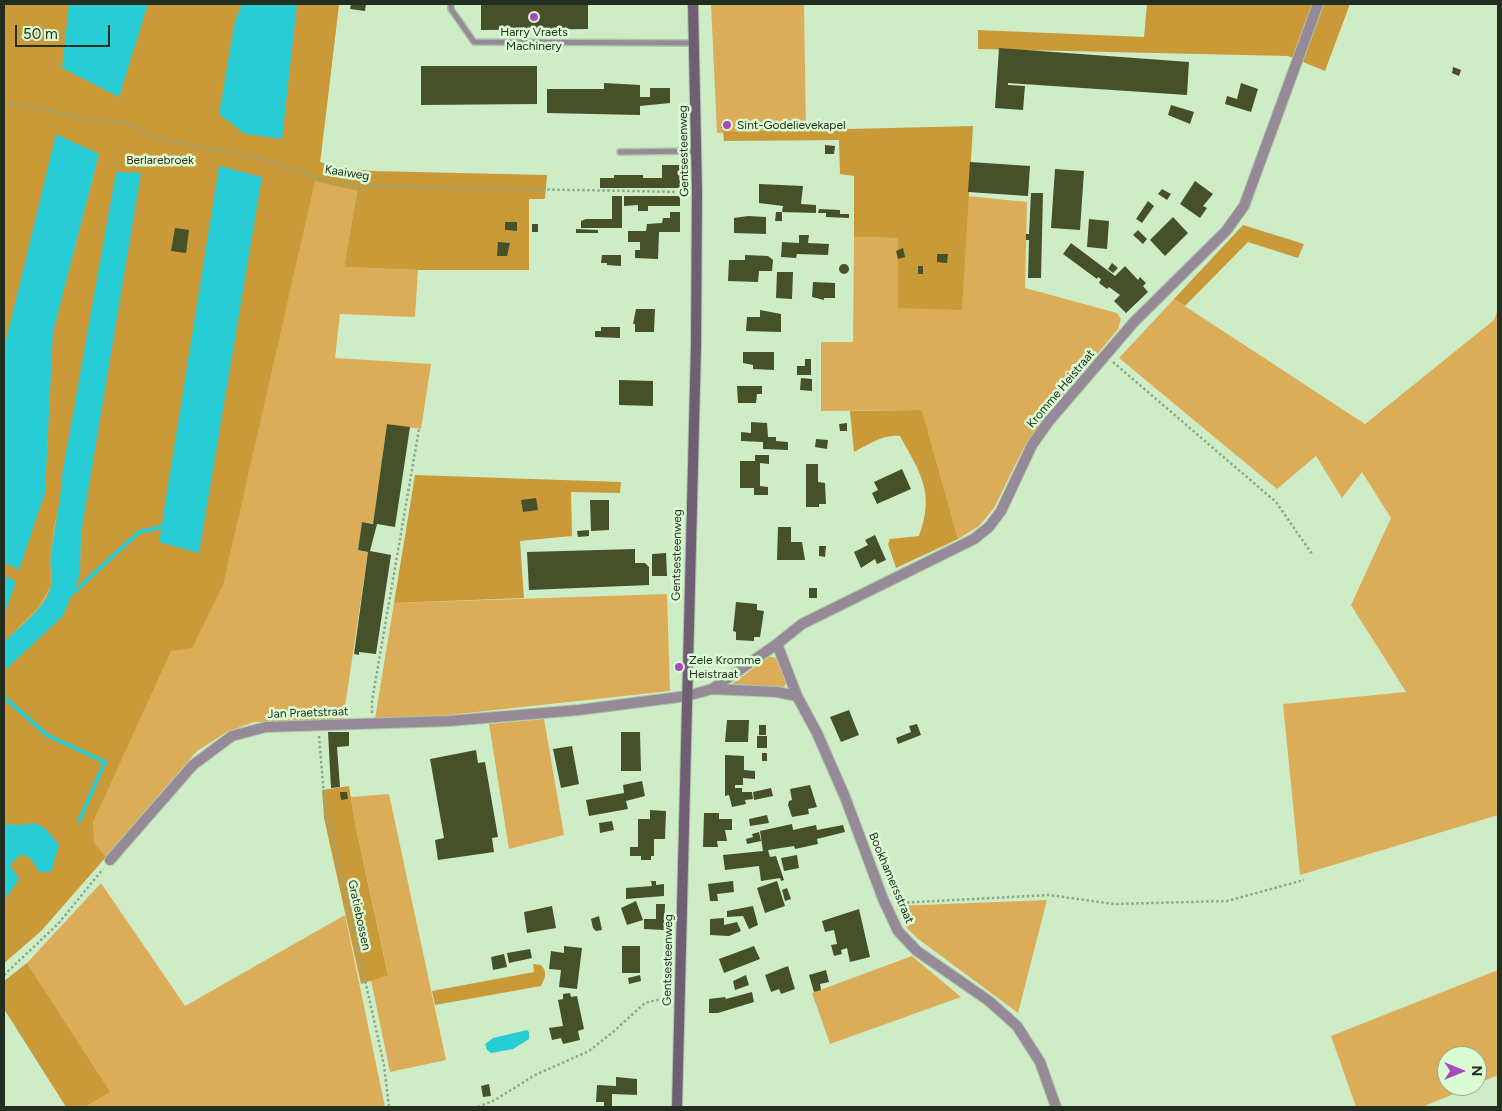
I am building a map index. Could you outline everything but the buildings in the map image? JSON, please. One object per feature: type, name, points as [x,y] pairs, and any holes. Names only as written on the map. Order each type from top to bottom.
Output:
[{"type":"main road","name":"Gentsesteenweg","points":[[677,1107],[696,344],[697,192],[693,4]]},
{"type":"street","name":"Kromme Heistraat","points":[[687,696],[712,689],[777,644],[802,624],[974,539],[989,527],[1014,486],[1032,445],[1049,421],[1134,322],[1226,230],[1244,206],[1298,65],[1318,4]]},
{"type":"street","name":"Bookhamersstraat","points":[[777,644],[797,696],[817,733],[845,797],[898,931],[917,951],[989,1001],[1017,1026],[1040,1062],[1056,1107]]},
{"type":"street","points":[[712,689],[776,692],[797,696]]},
{"type":"street","name":"Jan Praetstraat","points":[[110,860],[193,765],[232,736],[266,726],[372,724],[504,717],[687,696]]},
{"type":"lane","points":[[451,4],[451,9],[474,42],[694,43]]},
{"type":"lane","points":[[620,152],[696,151]]},
{"type":"path","name":"Kaaiweg","points":[[4,102],[92,120],[130,124],[160,139],[259,158],[318,178],[354,186],[697,192]]},
{"type":"path","points":[[1105,355],[1276,502],[1312,554]]},
{"type":"path","points":[[372,724],[372,701],[419,429]]},
{"type":"path","name":"Gratiebossen","points":[[319,726],[324,796],[384,1065],[389,1107]]},
{"type":"path","points":[[4,975],[58,924],[110,860]]},
{"type":"path","points":[[886,904],[1049,895],[1114,904],[1227,901],[1304,880]]},
{"type":"path","points":[[478,1107],[495,1100],[535,1075],[589,1050],[613,1032],[645,1003],[679,996]]},
{"type":"green space","name":"Berlarebroek","points":[[4,4],[339,4],[321,156],[315,180],[357,191],[344,267],[418,270],[415,317],[340,314],[335,358],[431,364],[421,429],[387,424],[373,523],[362,522],[358,550],[368,552],[343,720],[254,722],[227,732],[197,751],[41,931],[4,963]]},
{"type":"green space","name":"Berlarebroek","points":[[4,4],[69,4],[62,68],[119,97],[148,4],[242,4],[235,21],[219,114],[282,139],[297,4],[339,4],[320,162],[343,168],[372,171],[547,175],[545,199],[529,199],[529,270],[418,270],[344,267],[357,191],[315,181],[223,585],[192,648],[171,651],[93,822],[94,843],[106,857],[41,931],[4,963],[4,895],[7,897],[10,865],[21,854],[31,859],[39,872],[34,823],[20,825],[4,824],[4,671],[63,616],[80,575],[81,534],[140,173],[73,423],[62,475],[61,501],[54,526],[50,560],[51,586],[38,608],[4,642],[4,616],[15,581],[4,576],[4,562],[19,569],[45,493],[53,332],[99,155],[56,135],[4,349]]},
{"type":"green space","points":[[711,4],[804,4],[806,131],[717,133]]},
{"type":"green space","points":[[1147,4],[1350,4],[1325,71],[1288,56],[978,49],[978,30],[1144,37]]},
{"type":"green space","points":[[973,126],[962,310],[898,308],[898,238],[854,237],[854,176],[840,174],[839,140],[724,141],[723,132]]},
{"type":"green space","points":[[967,196],[1027,202],[1025,288],[1117,313],[1121,319],[1118,329],[1055,405],[1024,447],[994,508],[979,526],[958,539],[922,410],[821,411],[821,342],[853,342],[854,237],[898,238],[962,310]]},
{"type":"green space","points":[[1243,225],[1304,244],[1298,258],[1248,242],[1185,306],[1174,299]]},
{"type":"green space","points":[[1174,299],[1365,424],[1494,320],[1498,309],[1498,815],[1300,875],[1283,704],[1406,692],[1351,605],[1391,518],[1362,472],[1342,498],[1316,456],[1277,489],[1119,358]]},
{"type":"green space","points":[[922,410],[958,539],[896,568],[888,544],[890,539],[919,536],[926,508],[926,495],[923,484],[900,436],[882,438],[854,452],[850,411]]},
{"type":"green space","points":[[415,475],[621,482],[620,493],[571,492],[572,536],[520,541],[524,598],[394,603]]},
{"type":"green space","points":[[667,594],[670,691],[440,716],[375,719],[394,603]]},
{"type":"green space","points":[[769,657],[774,657],[778,661],[786,683],[784,687],[732,684]]},
{"type":"green space","points":[[544,719],[564,835],[509,849],[489,724]]},
{"type":"green space","points":[[349,786],[356,828],[388,975],[361,984],[324,818],[322,790]]},
{"type":"green space","points":[[389,794],[446,1060],[390,1072],[371,980],[388,974],[351,797]]},
{"type":"green space","points":[[101,883],[185,1006],[345,915],[385,1107],[85,1107],[109,1092],[27,963]]},
{"type":"green space","points":[[1047,900],[1018,1013],[917,938],[906,927],[896,906]]},
{"type":"green space","points":[[912,956],[961,997],[830,1044],[812,993]]},
{"type":"green space","points":[[27,963],[110,1092],[85,1107],[66,1107],[4,1009],[4,981]]},
{"type":"green space","points":[[533,964],[541,965],[545,970],[545,978],[541,986],[435,1005],[432,991],[534,972]]},
{"type":"green space","points":[[1498,970],[1498,1075],[1487,1080],[1487,1046],[1437,1046],[1437,1096],[1449,1096],[1422,1107],[1356,1107],[1331,1036]]},
{"type":"water","points":[[69,4],[148,4],[119,97],[62,68]]},
{"type":"water","points":[[242,4],[297,4],[282,139],[245,134],[219,114],[235,21]]},
{"type":"water","points":[[56,134],[99,154],[53,332],[45,493],[19,570],[4,562],[4,349]]},
{"type":"water","points":[[219,166],[262,177],[199,553],[159,542]]},
{"type":"water","points":[[116,172],[141,173],[81,534],[80,575],[63,616],[4,671],[4,642],[44,602],[51,586],[51,559],[62,475]]},
{"type":"water","points":[[4,576],[16,581],[4,616]]},
{"type":"water","points":[[34,823],[45,828],[59,845],[51,872],[39,872],[31,859],[21,854],[10,865],[19,879],[7,897],[4,895],[4,824],[20,825]]},
{"type":"water","points":[[527,1030],[529,1032],[529,1039],[513,1049],[491,1053],[487,1050],[485,1044],[493,1038]]},
{"type":"waterway","points":[[73,593],[139,532],[161,527]]},
{"type":"waterway","points":[[4,697],[47,735],[105,762],[79,821]]},
{"type":"place","name":"Harry Vraets Machinery","points":[[534,17]]},
{"type":"place","name":"Sint-Godelievekapel","points":[[727,125]]},
{"type":"place","name":"Zele Kromme Heistraat","points":[[679,667]]}]
